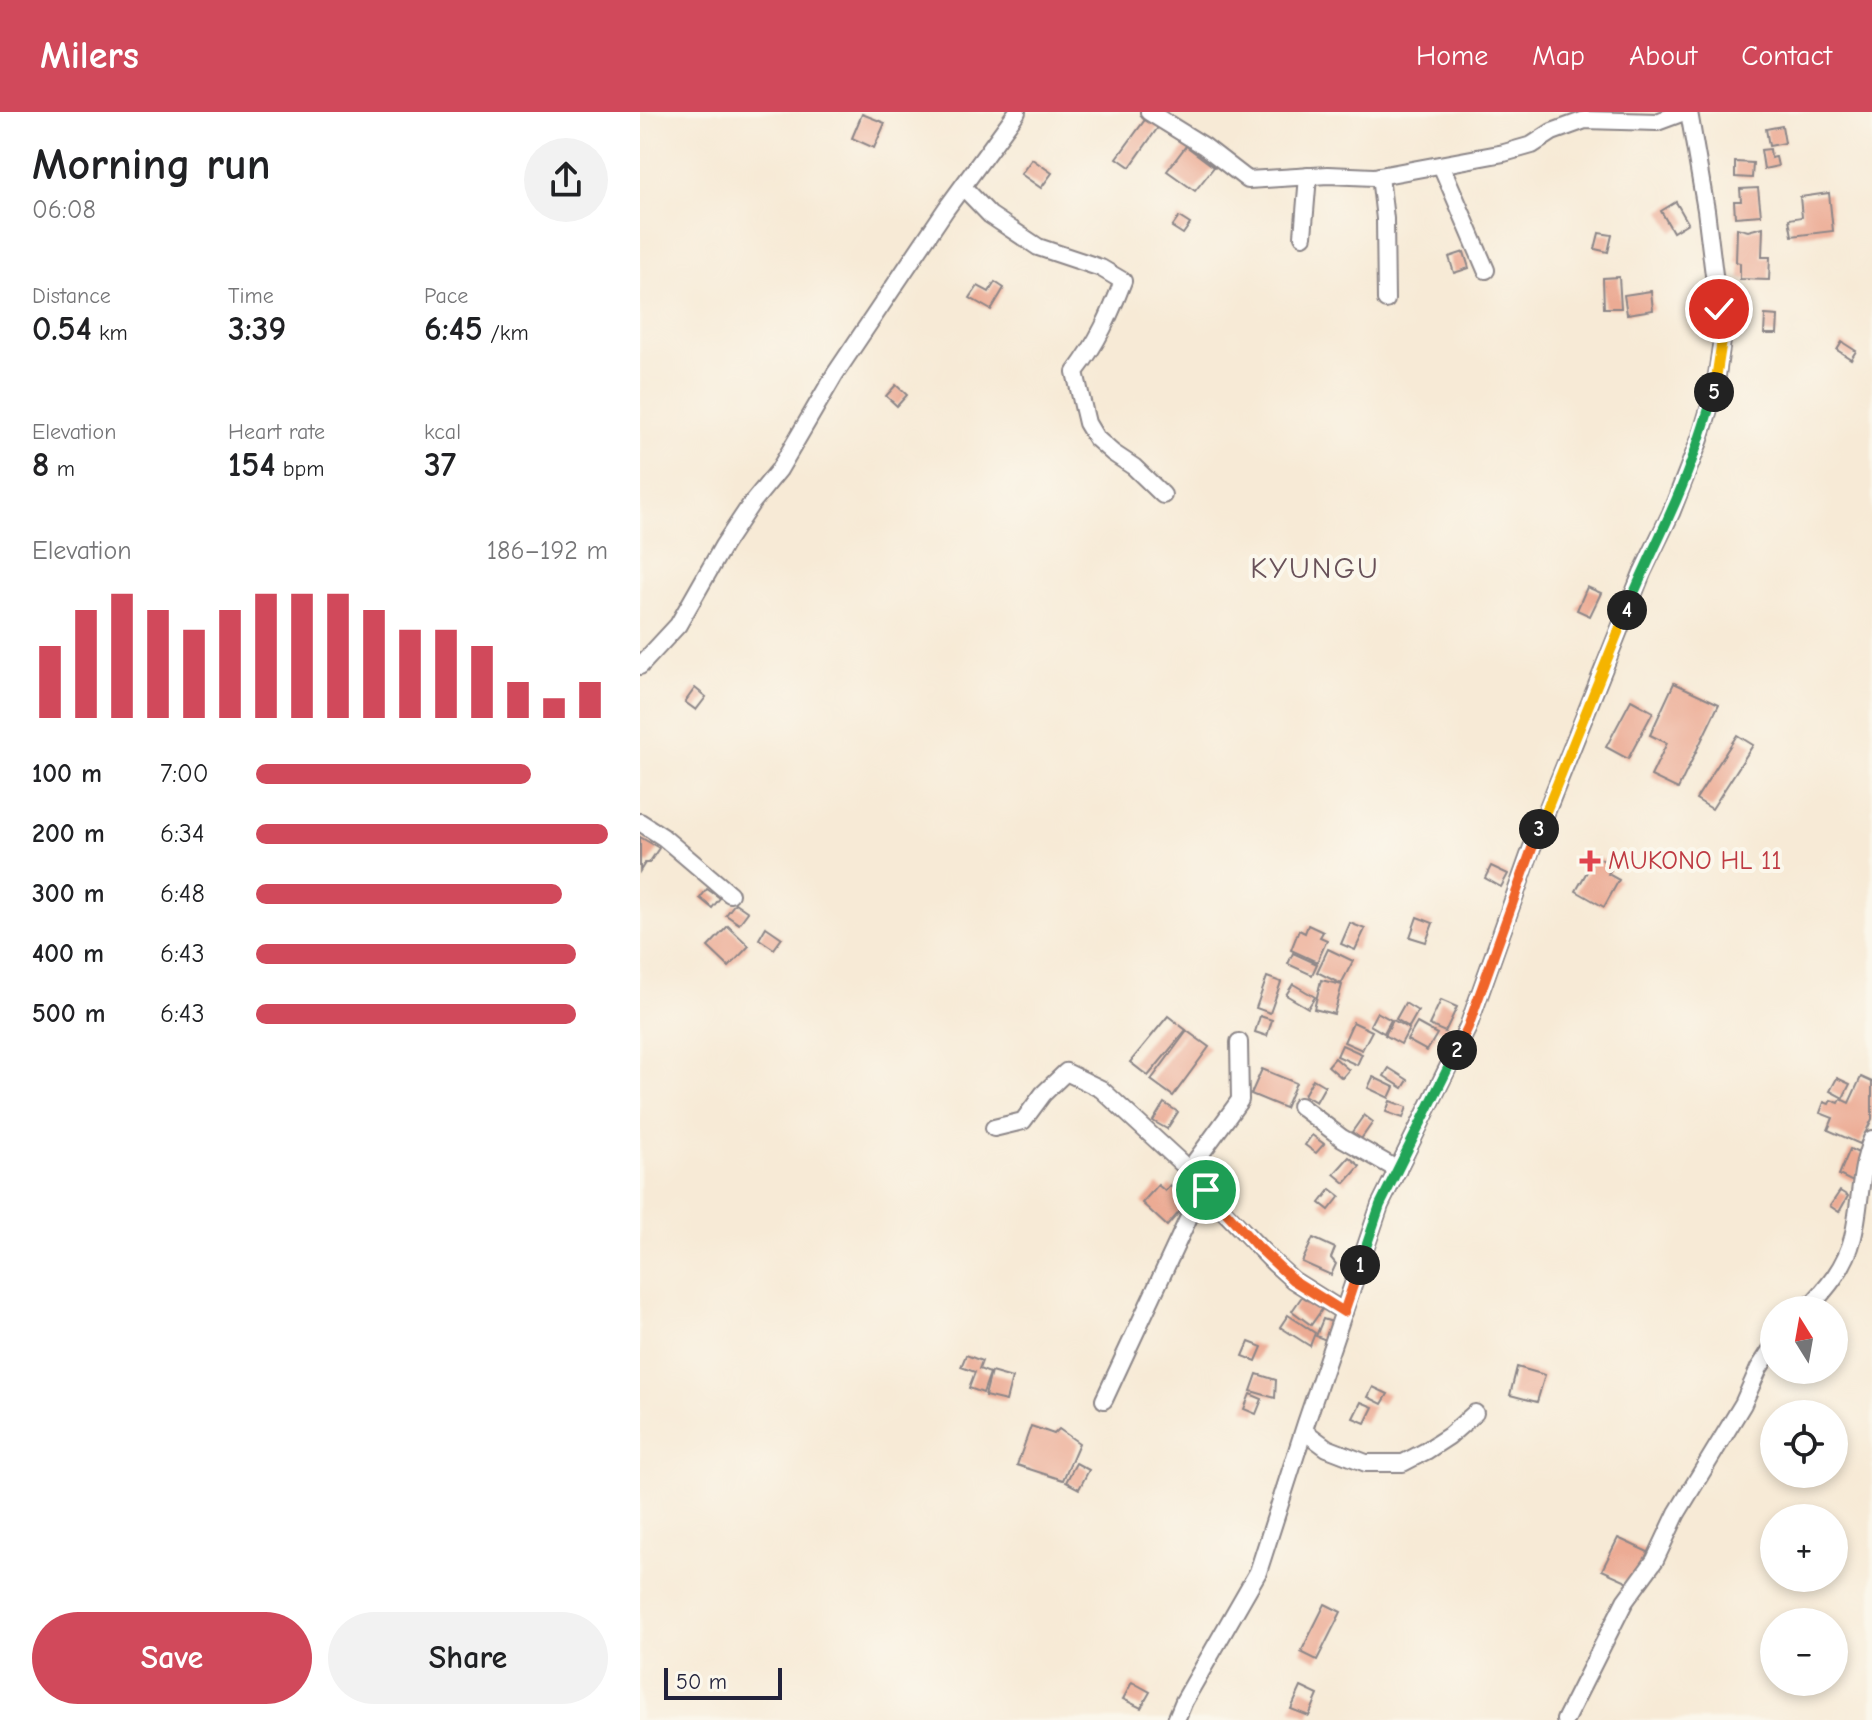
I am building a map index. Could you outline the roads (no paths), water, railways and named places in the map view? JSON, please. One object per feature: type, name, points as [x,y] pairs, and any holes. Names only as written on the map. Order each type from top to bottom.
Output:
[{"type":"street","points":[[640,666],[678,625],[723,546],[779,470],[835,374],[1017,112]]},
{"type":"street","points":[[1149,112],[1204,146],[1248,180],[1380,176],[1492,156],[1532,145],[1552,132],[1585,120],[1657,122],[1686,112],[1706,210],[1722,340],[1715,389],[1700,439],[1671,513],[1642,573],[1531,850],[1468,1027],[1380,1205],[1258,1572],[1176,1720]]},
{"type":"street","points":[[1441,165],[1486,270]]},
{"type":"street","points":[[1303,236],[1308,176]]},
{"type":"street","points":[[1380,176],[1385,219],[1386,300]]},
{"type":"street","points":[[963,187],[990,215],[1038,247],[1101,268],[1123,281],[1108,321],[1075,372],[1087,423],[1096,438],[1134,467],[1163,495]]},
{"type":"street","points":[[640,822],[663,837],[730,894]]},
{"type":"street","points":[[1189,1170],[1240,1100],[1239,1042]]},
{"type":"street","points":[[994,1128],[1023,1121],[1043,1094],[1066,1072],[1101,1089],[1189,1170],[1254,1243],[1293,1280],[1344,1312]]},
{"type":"street","points":[[1300,1106],[1342,1138],[1398,1170]]},
{"type":"street","points":[[1820,1296],[1846,1259],[1853,1238],[1865,1157],[1872,1139]]},
{"type":"street","points":[[1104,1400],[1189,1217],[1206,1190]]},
{"type":"street","points":[[1565,1720],[1625,1601],[1655,1560],[1677,1513],[1743,1404],[1760,1366]]},
{"type":"street","points":[[1304,1431],[1327,1448],[1366,1463],[1403,1463],[1449,1436],[1475,1413]]},
{"type":"place","name":"MUKONO HL 11","points":[[1590,861]]},
{"type":"district","name":"KYUNGU","points":[[1315,568]]}]
